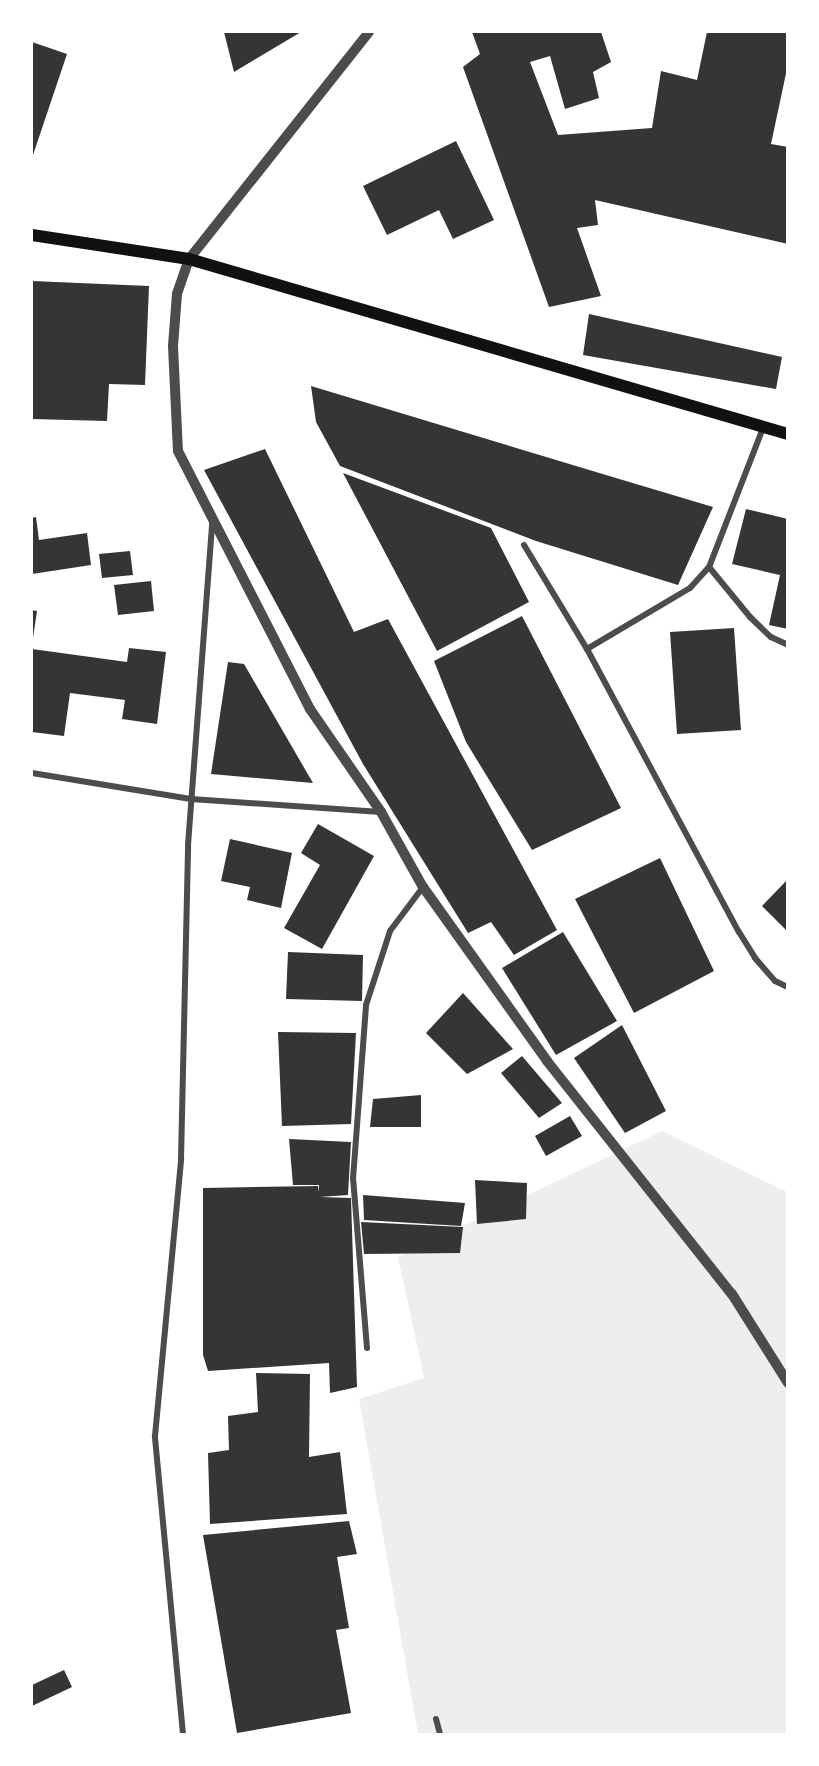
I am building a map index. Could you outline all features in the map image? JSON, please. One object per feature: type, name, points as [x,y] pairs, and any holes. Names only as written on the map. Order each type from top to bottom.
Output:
[{"type":"main road","points":[[32,235],[189,259],[788,434]]},
{"type":"street","points":[[369,32],[189,259],[177,294],[173,345],[178,451],[212,523],[310,709],[381,812],[423,887],[547,1061],[732,1294],[788,1383]]},
{"type":"street","points":[[587,649],[690,588],[709,567],[763,428]]},
{"type":"street","points":[[183,1734],[155,1436],[181,1159],[191,799],[212,523]]},
{"type":"street","points":[[524,545],[587,649],[739,932],[755,958],[776,981],[788,987]]},
{"type":"street","points":[[709,567],[750,617],[788,645]]},
{"type":"street","points":[[32,773],[191,799],[381,812]]},
{"type":"street","points":[[367,1348],[353,1179],[366,1005],[390,930],[423,887]]},
{"type":"street","points":[[436,1719],[440,1734]]},
{"type":"shaded area","points":[[662,1131],[787,1192],[787,1734],[418,1734],[359,1399],[424,1378],[398,1257]]},
{"type":"building","points":[[224,32],[301,32],[234,72]]},
{"type":"building","points":[[472,32],[601,32],[611,62],[593,72],[599,98],[565,109],[550,56],[530,62],[558,135],[652,128],[661,71],[697,80],[707,32],[788,32],[788,64],[771,144],[788,147],[788,244],[595,200],[598,225],[577,228],[601,296],[549,307],[463,67],[480,54]]},
{"type":"building","points":[[32,42],[67,54],[32,158]]},
{"type":"building","points":[[456,141],[494,220],[453,239],[439,210],[387,235],[363,186]]},
{"type":"building","points":[[32,281],[149,286],[145,385],[109,384],[107,421],[32,419]]},
{"type":"building","points":[[589,314],[782,357],[776,389],[583,355]]},
{"type":"building","points":[[311,386],[713,507],[678,585],[536,541],[340,466],[316,422]]},
{"type":"building","points":[[265,449],[354,632],[388,619],[557,930],[514,955],[491,922],[468,933],[363,764],[204,470]]},
{"type":"building","points":[[343,473],[491,528],[529,602],[437,651]]},
{"type":"building","points":[[746,509],[788,519],[788,629],[769,625],[780,575],[732,564]]},
{"type":"building","points":[[36,517],[39,540],[87,533],[91,565],[32,574],[32,518]]},
{"type":"building","points":[[130,551],[133,575],[102,578],[99,554]]},
{"type":"building","points":[[151,581],[154,611],[118,615],[114,585]]},
{"type":"building","points":[[32,610],[37,611],[33,638],[32,638]]},
{"type":"building","points":[[522,616],[621,808],[532,850],[466,742],[434,661]]},
{"type":"building","points":[[734,628],[741,730],[677,734],[670,632]]},
{"type":"building","points":[[129,648],[166,652],[157,724],[122,719],[125,700],[70,693],[64,736],[32,732],[32,649],[127,662]]},
{"type":"building","points":[[228,662],[244,664],[313,783],[211,774]]},
{"type":"building","points":[[318,824],[374,856],[322,949],[284,928],[320,865],[301,853]]},
{"type":"building","points":[[230,839],[292,853],[281,908],[247,900],[250,887],[221,881]]},
{"type":"building","points":[[660,858],[714,971],[634,1013],[575,899]]},
{"type":"building","points":[[788,879],[788,932],[762,906]]},
{"type":"building","points":[[563,932],[617,1021],[556,1055],[502,968]]},
{"type":"building","points":[[288,952],[363,955],[362,1001],[286,999]]},
{"type":"building","points":[[463,993],[513,1049],[467,1074],[426,1033]]},
{"type":"building","points":[[622,1025],[666,1111],[625,1133],[574,1058]]},
{"type":"building","points":[[278,1032],[356,1033],[351,1124],[282,1126]]},
{"type":"building","points":[[522,1056],[562,1103],[539,1118],[501,1073]]},
{"type":"building","points":[[421,1095],[421,1127],[370,1127],[373,1099]]},
{"type":"building","points":[[570,1116],[582,1136],[546,1156],[535,1136]]},
{"type":"building","points":[[289,1139],[351,1142],[348,1195],[320,1197],[351,1198],[357,1387],[330,1393],[329,1363],[208,1371],[203,1355],[203,1188],[318,1186],[319,1192],[319,1185],[293,1185]]},
{"type":"building","points":[[475,1180],[527,1183],[526,1219],[477,1224]]},
{"type":"building","points":[[363,1195],[465,1203],[461,1226],[364,1220]]},
{"type":"building","points":[[361,1222],[463,1227],[460,1253],[364,1254]]},
{"type":"building","points":[[256,1373],[310,1374],[309,1457],[340,1452],[347,1514],[210,1524],[208,1453],[229,1450],[228,1416],[258,1412]]},
{"type":"building","points":[[349,1521],[357,1554],[337,1557],[349,1628],[336,1630],[351,1713],[237,1733],[203,1535]]},
{"type":"building","points":[[64,1670],[72,1687],[32,1706],[32,1685]]}]
